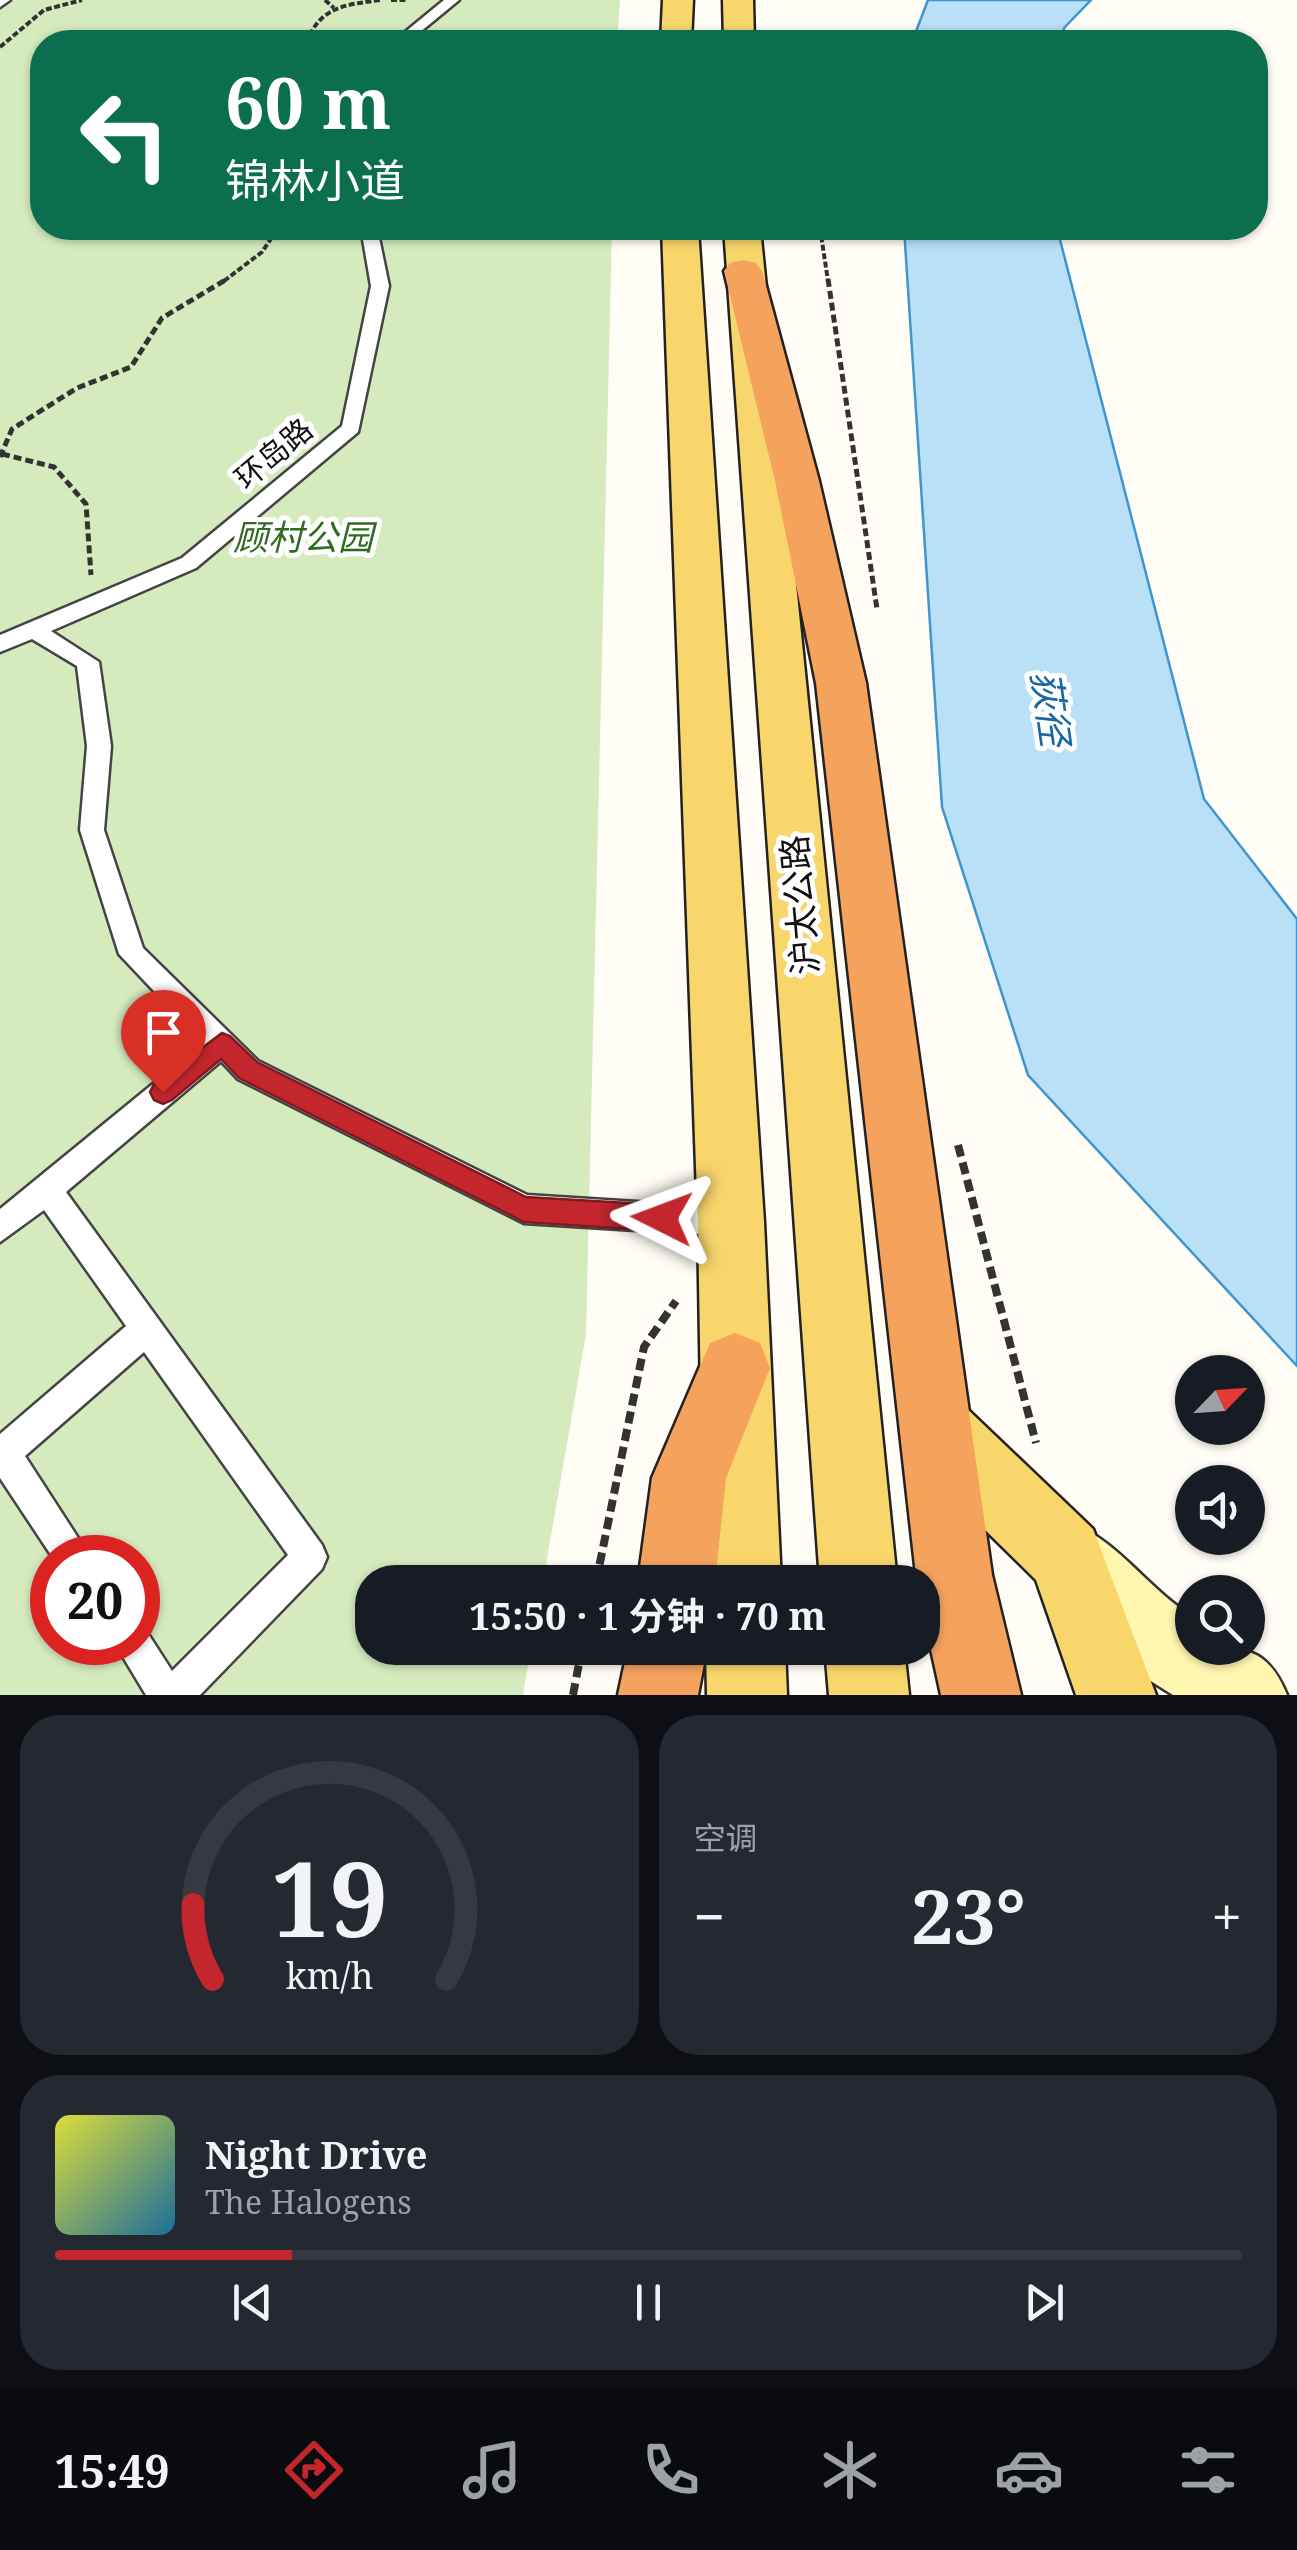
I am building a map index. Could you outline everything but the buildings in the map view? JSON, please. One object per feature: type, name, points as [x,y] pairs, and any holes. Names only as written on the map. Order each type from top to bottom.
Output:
[{"type":"highway","points":[[742,249],[841,683],[954,1575],[981,1695]]},
{"type":"highway","points":[[678,1565],[690,1478],[735,1368]]},
{"type":"highway","points":[[658,1695],[664,1665]]},
{"type":"main road","points":[[677,30],[678,0]]},
{"type":"main road","points":[[738,0],[738,30]]},
{"type":"main road","points":[[681,240],[731,1222],[742,1565]]},
{"type":"main road","name":"沪太公路","points":[[742,249],[858,1565]]},
{"type":"main road","points":[[936,1430],[1066,1556],[1116,1695]]},
{"type":"main road","points":[[747,1665],[748,1695]]},
{"type":"main road","points":[[867,1665],[870,1695]]},
{"type":"street","points":[[1066,1556],[1147,1633],[1247,1695]]},
{"type":"lane","points":[[415,30],[452,0]]},
{"type":"lane","name":"环岛路","points":[[0,644],[188,563],[351,428],[380,286],[371,240]]},
{"type":"lane","points":[[34,630],[88,662],[99,746],[92,830],[132,954],[248,1070],[524,1209],[731,1222]]},
{"type":"lane","points":[[0,1228],[222,1044]]},
{"type":"lane","points":[[46,1190],[310,1557],[171,1695],[149,1665]]},
{"type":"lane","points":[[58,1535],[2,1455],[147,1328]]},
{"type":"path","points":[[0,46],[44,10],[82,0]]},
{"type":"path","points":[[326,0],[334,8]]},
{"type":"path","points":[[312,30],[317,18],[334,8],[380,0]]},
{"type":"path","points":[[93,604],[86,504],[54,467],[1,456],[12,428],[42,407],[131,367],[162,318],[220,284],[262,252],[270,240]]},
{"type":"path","points":[[822,240],[878,618]]},
{"type":"path","points":[[954,1128],[1037,1444]]},
{"type":"path","points":[[599,1565],[644,1346],[731,1222]]},
{"type":"path","points":[[572,1695],[578,1665]]},
{"type":"green space","name":"顾村公园","points":[[0,0],[620,0],[618,30],[30,30],[30,240],[612,240],[586,1334],[546,1565],[355,1565],[355,1665],[528,1665],[523,1695],[0,1695]]},
{"type":"water","points":[[928,0],[1091,0],[1064,30],[917,30]]},
{"type":"water","name":"荻径","points":[[905,240],[1060,240],[1204,799],[1297,919],[1297,1366],[1028,1075],[942,807]]},
{"type":"route","points":[[163,1092],[222,1044],[248,1070],[524,1209],[662,1218]]}]
